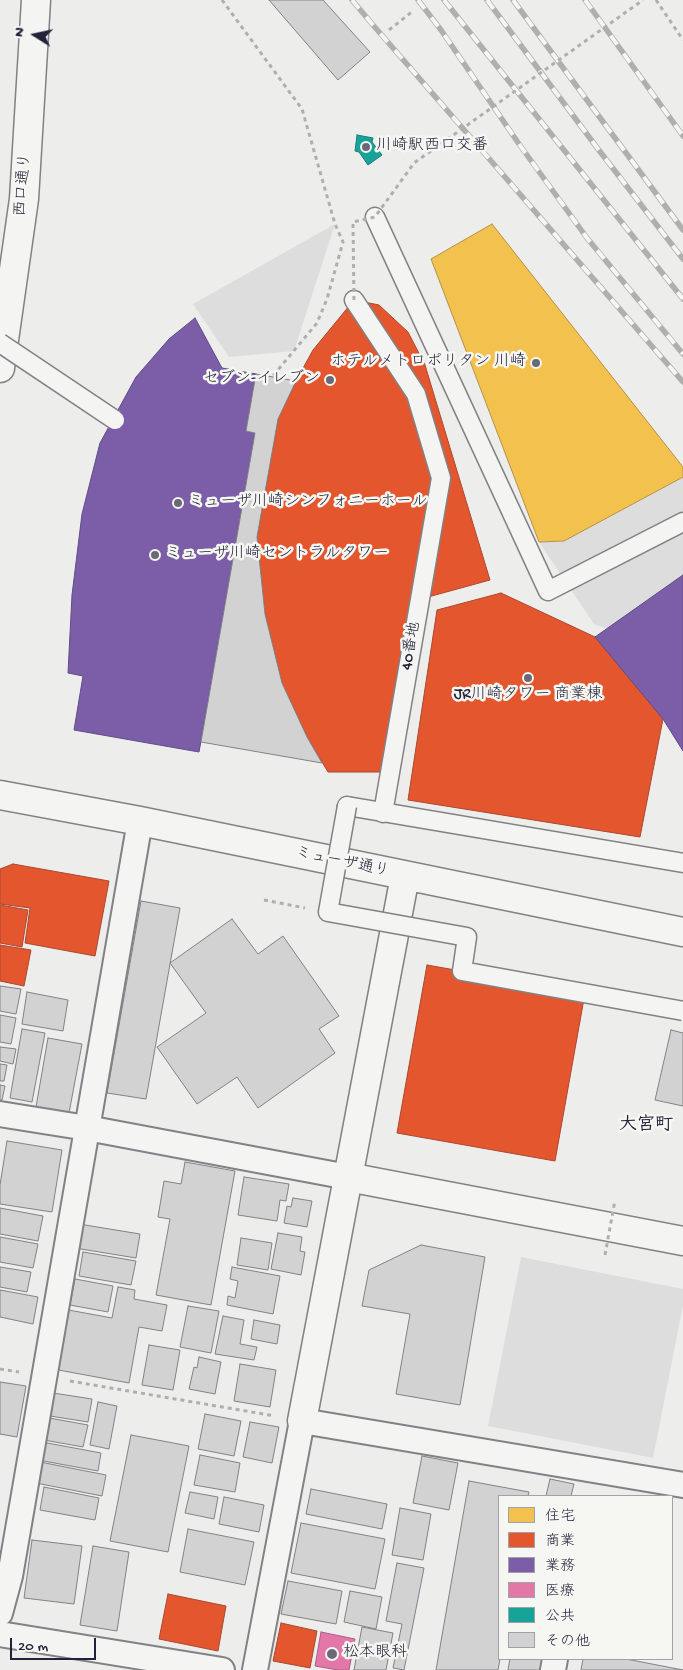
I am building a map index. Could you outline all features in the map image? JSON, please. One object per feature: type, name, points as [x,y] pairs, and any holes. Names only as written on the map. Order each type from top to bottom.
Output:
[{"type":"street","name":"西口通り","points":[[0,368],[24,198],[36,0]]},
{"type":"street","points":[[375,217],[548,591],[683,522]]},
{"type":"street","name":"40番地","points":[[354,300],[416,394],[441,478],[383,813]]},
{"type":"street","points":[[0,344],[114,420]]},
{"type":"street","name":"ミューザ通り","points":[[0,795],[140,821],[683,932]]},
{"type":"street","points":[[683,863],[347,806],[328,912],[467,937],[462,971],[683,1011]]},
{"type":"street","points":[[0,1614],[10,1576],[140,821]]},
{"type":"street","points":[[255,1670],[405,876]]},
{"type":"street","points":[[561,907],[683,913]]},
{"type":"street","points":[[561,907],[683,949]]},
{"type":"street","points":[[0,1114],[87,1128],[683,1241]]},
{"type":"street","points":[[302,1421],[683,1485]]},
{"type":"street","points":[[0,1634],[222,1670]]},
{"type":"path","points":[[222,0],[302,109],[335,224],[343,242],[327,299],[317,323],[272,377]]},
{"type":"path","points":[[354,300],[353,222],[375,217],[414,163],[643,0]]},
{"type":"path","points":[[656,0],[683,40]]},
{"type":"path","points":[[389,30],[413,11]]},
{"type":"path","points":[[264,900],[328,912]]},
{"type":"path","points":[[605,1255],[615,1200]]},
{"type":"path","points":[[0,1369],[302,1421]]},
{"type":"shaded area","points":[[335,224],[294,351],[229,357],[193,304]]},
{"type":"shaded area","points":[[683,477],[683,658],[594,624],[539,542],[564,541]]},
{"type":"shaded area","points":[[521,1257],[683,1289],[683,1305],[653,1458],[488,1426]]},
{"type":"building: 住宅","name":"ホテルメトロポリタン 川崎","points":[[492,224],[683,467],[683,477],[564,541],[539,542],[431,259]]},
{"type":"building: 商業","name":"ミューザ川崎シンフォニーホール","points":[[354,300],[379,305],[408,332],[425,365],[490,580],[428,597],[396,772],[328,772],[307,737],[282,683],[265,614],[257,537],[278,419],[313,350]]},
{"type":"building: 商業","name":"JR川崎タワー 商業棟","points":[[501,593],[595,637],[663,719],[640,837],[408,800],[437,610]]},
{"type":"building: 商業","points":[[13,864],[109,881],[95,956],[25,943],[30,908],[0,904],[0,869]]},
{"type":"building: 商業","points":[[0,905],[28,910],[22,947],[0,943]]},
{"type":"building: 商業","points":[[0,945],[31,950],[24,986],[0,981]]},
{"type":"building: 商業","points":[[427,965],[585,993],[555,1161],[397,1133]]},
{"type":"building: 商業","points":[[168,1594],[226,1606],[218,1651],[159,1639]]},
{"type":"building: 商業","points":[[281,1623],[317,1631],[310,1668],[273,1661]]},
{"type":"building: 業務","name":"ミューザ川崎セントラルタワー","points":[[195,318],[222,368],[256,374],[246,431],[255,433],[199,752],[74,730],[83,676],[68,673],[72,595],[82,514],[100,443],[136,377],[169,339]]},
{"type":"building: 業務","points":[[683,575],[683,751],[663,719],[595,637]]},
{"type":"building: 医療","points":[[321,1632],[355,1639],[349,1670],[315,1666]]},
{"type":"building: 公共","name":"川崎駅西口交番","points":[[357,135],[373,138],[372,142],[382,155],[368,165],[359,152],[355,151]]},
{"type":"building: その他","points":[[269,0],[323,0],[370,52],[338,80]]},
{"type":"building: その他","points":[[256,374],[296,381],[278,419],[257,537],[265,614],[282,683],[307,737],[322,763],[201,742],[255,433],[246,431]]},
{"type":"building: その他","points":[[141,901],[180,908],[146,1099],[107,1093]]},
{"type":"building: その他","points":[[232,919],[258,954],[283,936],[339,1016],[319,1029],[335,1053],[258,1108],[237,1077],[197,1104],[157,1047],[206,1013],[170,963]]},
{"type":"building: その他","points":[[0,986],[21,989],[16,1014],[0,1011]]},
{"type":"building: その他","points":[[27,992],[68,1000],[63,1031],[22,1024]]},
{"type":"building: その他","points":[[0,1015],[16,1018],[11,1044],[0,1042]]},
{"type":"building: その他","points":[[22,1029],[45,1033],[32,1102],[10,1098]]},
{"type":"building: その他","points":[[671,1030],[683,1033],[683,1106],[655,1100]]},
{"type":"building: その他","points":[[48,1038],[82,1044],[69,1113],[36,1107]]},
{"type":"building: その他","points":[[0,1047],[16,1049],[13,1064],[0,1061]]},
{"type":"building: その他","points":[[0,1064],[7,1065],[4,1081],[0,1081]]},
{"type":"building: その他","points":[[0,1085],[5,1086],[2,1100],[0,1100]]},
{"type":"building: その他","points":[[7,1141],[62,1150],[52,1212],[0,1204],[0,1185]]},
{"type":"building: その他","points":[[185,1162],[235,1171],[211,1305],[156,1295],[170,1219],[158,1217],[164,1181],[181,1184]]},
{"type":"building: その他","points":[[244,1177],[289,1184],[286,1201],[280,1200],[277,1221],[238,1215]]},
{"type":"building: その他","points":[[293,1198],[312,1201],[307,1227],[284,1223],[287,1206],[291,1207]]},
{"type":"building: その他","points":[[0,1208],[43,1216],[38,1241],[0,1234]]},
{"type":"building: その他","points":[[79,1224],[140,1234],[136,1258],[75,1248]]},
{"type":"building: その他","points":[[278,1233],[302,1237],[300,1251],[305,1252],[301,1275],[271,1269]]},
{"type":"building: その他","points":[[0,1237],[38,1244],[33,1268],[0,1262]]},
{"type":"building: その他","points":[[241,1238],[272,1243],[268,1270],[237,1265]]},
{"type":"building: その他","points":[[421,1245],[485,1257],[460,1405],[396,1394],[410,1314],[362,1306],[369,1270]]},
{"type":"building: その他","points":[[83,1252],[136,1261],[131,1285],[79,1276]]},
{"type":"building: その他","points":[[0,1267],[31,1272],[27,1292],[0,1287]]},
{"type":"building: その他","points":[[232,1267],[280,1276],[273,1314],[227,1305],[228,1296],[235,1298],[238,1281],[230,1279]]},
{"type":"building: その他","points":[[75,1279],[113,1286],[108,1312],[70,1305]]},
{"type":"building: その他","points":[[118,1287],[135,1290],[134,1299],[167,1305],[162,1331],[139,1327],[129,1383],[53,1369],[63,1309],[112,1318]]},
{"type":"building: その他","points":[[0,1290],[38,1297],[33,1324],[0,1317]]},
{"type":"building: その他","points":[[188,1306],[219,1311],[211,1353],[180,1347]]},
{"type":"building: その他","points":[[223,1316],[244,1320],[240,1344],[257,1347],[254,1360],[215,1354]]},
{"type":"building: その他","points":[[254,1320],[280,1325],[277,1344],[251,1339]]},
{"type":"building: その他","points":[[149,1345],[180,1350],[173,1390],[142,1385]]},
{"type":"building: その他","points":[[199,1357],[221,1362],[215,1394],[189,1389],[194,1367],[197,1368]]},
{"type":"building: その他","points":[[240,1364],[276,1370],[270,1407],[234,1401]]},
{"type":"building: その他","points":[[0,1382],[26,1386],[17,1437],[0,1434]]},
{"type":"building: その他","points":[[53,1393],[92,1399],[88,1422],[50,1416]]},
{"type":"building: その他","points":[[98,1402],[117,1406],[109,1449],[90,1445]]},
{"type":"building: その他","points":[[205,1414],[241,1421],[234,1456],[198,1449]]},
{"type":"building: その他","points":[[49,1418],[88,1425],[83,1447],[44,1440]]},
{"type":"building: その他","points":[[250,1422],[279,1427],[272,1463],[243,1457]]},
{"type":"building: その他","points":[[131,1435],[189,1446],[168,1552],[110,1541]]},
{"type":"building: その他","points":[[42,1442],[101,1453],[98,1471],[38,1460]]},
{"type":"building: その他","points":[[200,1455],[240,1463],[235,1492],[194,1485]]},
{"type":"building: その他","points":[[422,1456],[458,1463],[449,1510],[413,1503]]},
{"type":"building: その他","points":[[40,1462],[106,1475],[102,1496],[36,1483]]},
{"type":"building: その他","points":[[550,1479],[574,1484],[571,1495],[546,1495]]},
{"type":"building: その他","points":[[469,1481],[529,1492],[528,1495],[498,1495],[498,1660],[500,1660],[498,1670],[436,1670]]},
{"type":"building: その他","points":[[44,1487],[99,1498],[95,1520],[40,1510]]},
{"type":"building: その他","points":[[311,1489],[387,1504],[382,1529],[306,1514]]},
{"type":"building: その他","points":[[190,1492],[218,1497],[214,1519],[185,1513]]},
{"type":"building: その他","points":[[224,1497],[264,1505],[259,1532],[219,1524]]},
{"type":"building: その他","points":[[400,1508],[431,1514],[423,1560],[392,1555]]},
{"type":"building: その他","points":[[301,1523],[385,1539],[375,1589],[291,1573]]},
{"type":"building: その他","points":[[188,1529],[254,1542],[245,1585],[180,1572]]},
{"type":"building: その他","points":[[32,1540],[82,1546],[74,1604],[24,1598]]},
{"type":"building: その他","points":[[93,1546],[129,1552],[117,1631],[80,1625]]},
{"type":"building: その他","points":[[397,1563],[424,1568],[404,1670],[393,1668],[402,1624],[386,1621]]},
{"type":"building: その他","points":[[288,1581],[342,1591],[336,1624],[281,1614]]},
{"type":"building: その他","points":[[350,1591],[382,1597],[376,1629],[344,1622]]},
{"type":"building: その他","points":[[362,1627],[393,1633],[386,1670],[354,1670]]},
{"type":"building: その他","points":[[510,1660],[543,1660],[541,1670],[508,1670]]},
{"type":"building: その他","points":[[583,1660],[631,1660],[683,1670],[581,1670]]},
{"type":"railway","points":[[352,0],[683,382]]},
{"type":"railway","points":[[418,0],[587,238],[683,354]]},
{"type":"railway","points":[[444,0],[683,299]]},
{"type":"railway","points":[[487,0],[683,259]]},
{"type":"railway","points":[[513,0],[683,230]]},
{"type":"railway","points":[[585,0],[683,136]]},
{"type":"place","name":"川崎駅西口交番","points":[[366,147]]},
{"type":"place","name":"ホテルメトロポリタン 川崎","points":[[536,363]]},
{"type":"place","name":"セブン-イレブン","points":[[330,380]]},
{"type":"place","name":"ミューザ川崎シンフォニーホール","points":[[178,503]]},
{"type":"place","name":"ミューザ川崎セントラルタワー","points":[[155,555]]},
{"type":"place","name":"JR川崎タワー 商業棟","points":[[528,678]]},
{"type":"place","name":"松本眼科","points":[[332,1654]]},
{"type":"district","name":"大宮町","points":[[646,1126]]}]
